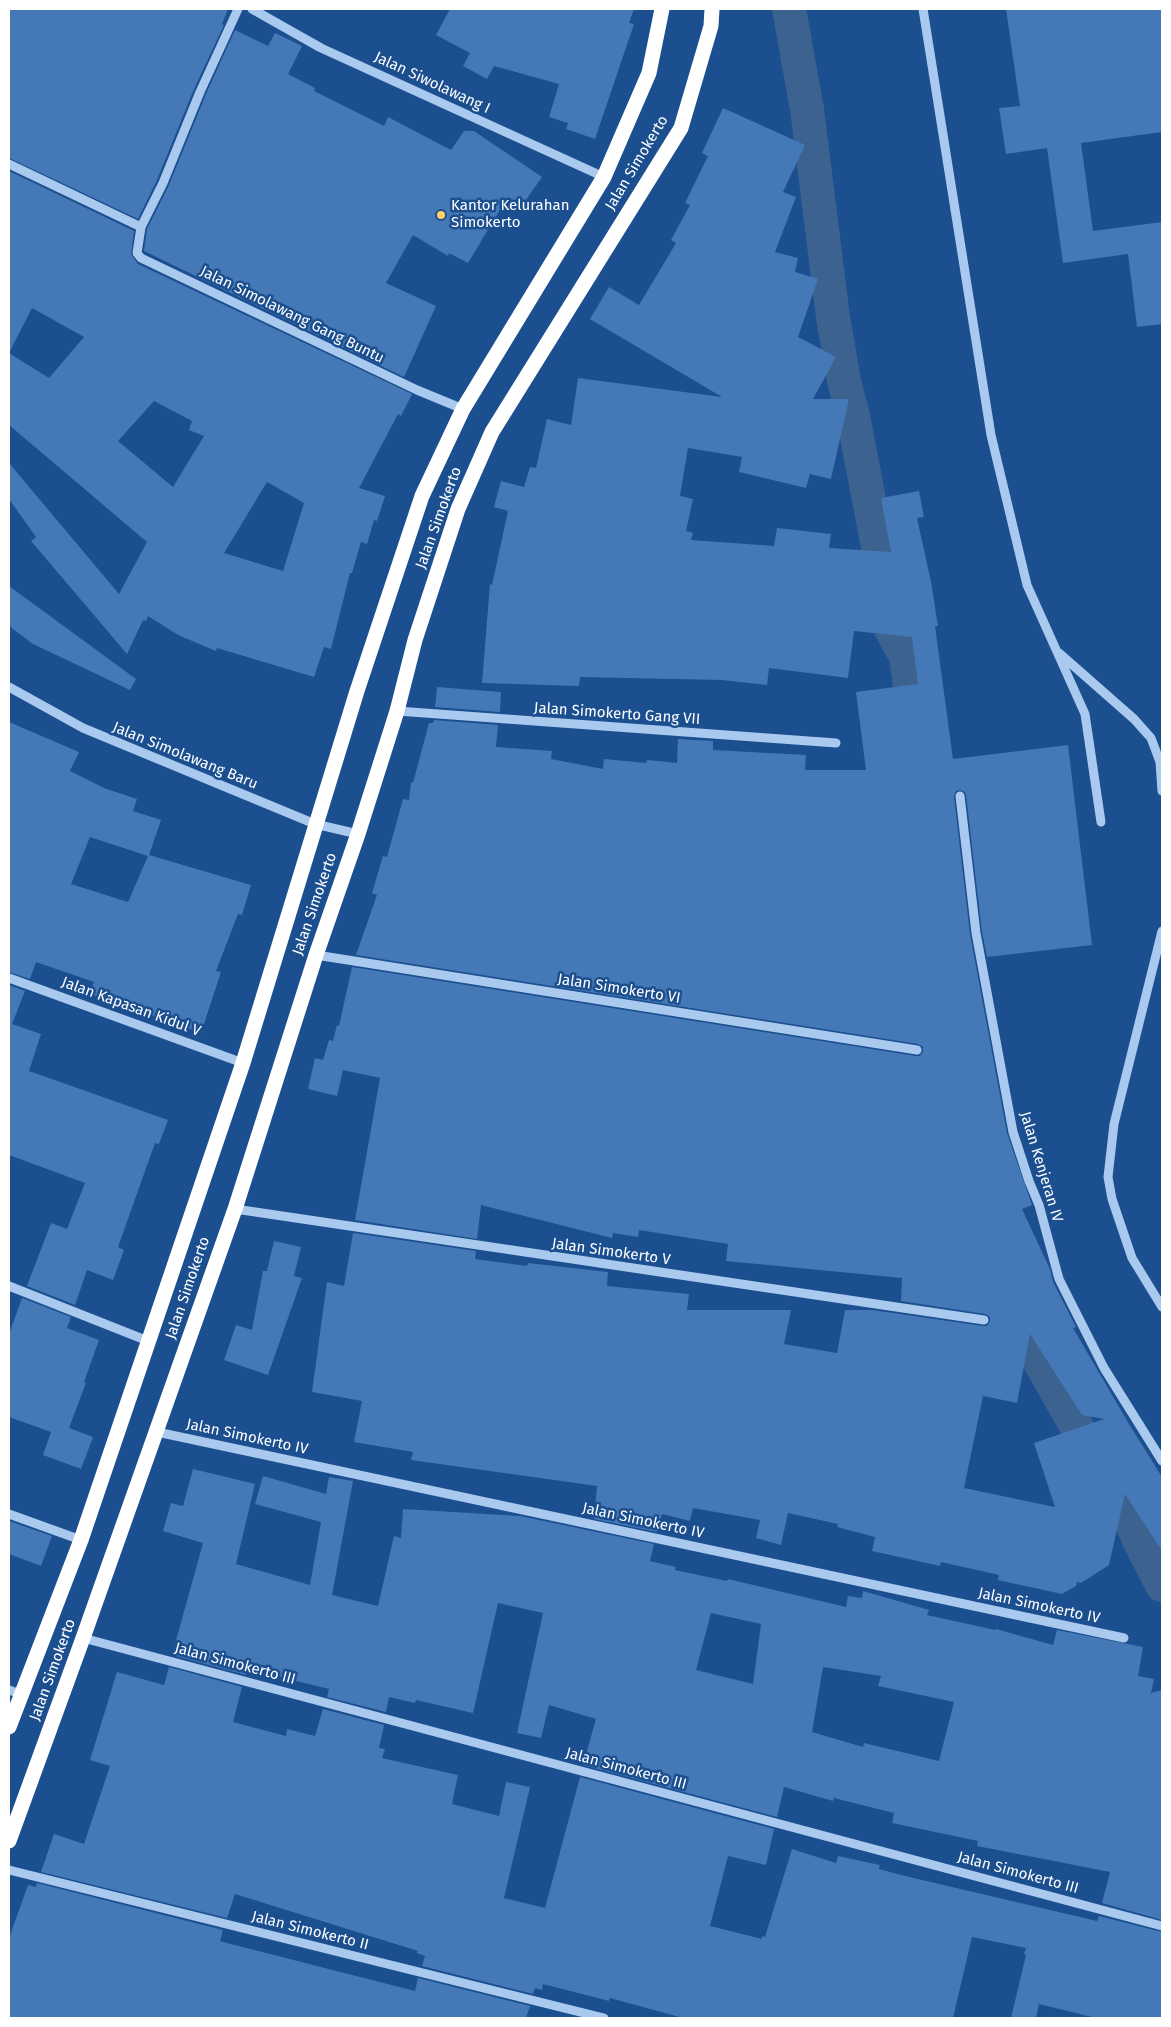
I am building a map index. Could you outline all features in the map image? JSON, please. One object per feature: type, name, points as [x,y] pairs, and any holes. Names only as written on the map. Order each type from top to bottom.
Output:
[{"type":"highway","name":"Jalan Simokerto","points":[[9,1727],[15,1692],[81,1540],[243,1063],[315,824],[422,496],[463,409],[604,177],[649,73],[662,9]]},
{"type":"highway","name":"Jalan Simokerto","points":[[9,1841],[157,1432],[235,1209],[316,955],[358,834],[397,711],[415,640],[458,509],[492,432],[681,128],[711,26],[712,9]]},
{"type":"street","name":"Jalan Simolawang Gang Buntu","points":[[238,9],[200,92],[163,183],[141,227],[137,253],[141,258],[417,390],[463,409]]},
{"type":"street","name":"Jalan Siwolawang I","points":[[252,9],[321,48],[604,177]]},
{"type":"street","points":[[923,9],[991,435],[1027,585],[1085,714],[1101,822]]},
{"type":"street","points":[[9,164],[141,227]]},
{"type":"street","points":[[1055,650],[1134,718],[1151,738],[1160,762],[1162,791]]},
{"type":"street","name":"Jalan Simolawang Baru","points":[[9,687],[83,728],[315,824],[358,834]]},
{"type":"street","name":"Jalan Simokerto Gang VII","points":[[397,711],[836,743]]},
{"type":"street","name":"Jalan Kenjeran IV","points":[[960,796],[976,933],[1014,1132],[1029,1181],[1039,1205],[1059,1279],[1104,1368],[1162,1460]]},
{"type":"street","points":[[1162,932],[1114,1124],[1108,1177],[1112,1199],[1132,1258],[1162,1307]]},
{"type":"street","name":"Jalan Simokerto VI","points":[[316,955],[917,1050]]},
{"type":"street","name":"Jalan Kapasan Kidul V","points":[[9,978],[243,1063]]},
{"type":"street","name":"Jalan Simokerto V","points":[[235,1209],[984,1320]]},
{"type":"street","points":[[9,1286],[148,1342]]},
{"type":"street","name":"Jalan Simokerto IV","points":[[157,1432],[1124,1638]]},
{"type":"street","points":[[9,1514],[81,1540]]},
{"type":"street","name":"Jalan Simokerto III","points":[[83,1638],[1162,1926]]},
{"type":"street","name":"Jalan Simokerto II","points":[[9,1870],[604,2018]]},
{"type":"building","points":[[9,9],[228,9],[222,24],[224,25],[194,89],[157,180],[138,219],[9,158]]},
{"type":"building","points":[[450,9],[634,9],[629,23],[634,24],[595,139],[566,129],[568,123],[549,117],[559,84],[494,66],[487,79],[463,66],[470,53],[436,35]]},
{"type":"building","points":[[1006,9],[1162,9],[1162,132],[1081,143],[1093,231],[1162,222],[1162,324],[1137,327],[1128,254],[1063,263],[1047,148],[1006,154],[999,108],[1020,106]]},
{"type":"building","points":[[235,30],[268,46],[275,33],[302,46],[288,74],[315,88],[314,91],[384,126],[388,117],[451,150],[464,131],[474,131],[542,177],[521,207],[507,198],[468,263],[449,253],[448,256],[413,235],[386,283],[436,306],[404,377],[144,251],[147,229],[169,185],[206,94]]},
{"type":"building","points":[[723,108],[805,145],[783,192],[796,197],[775,252],[798,258],[795,272],[818,279],[798,337],[836,357],[813,399],[849,399],[831,479],[810,474],[806,488],[739,472],[742,457],[688,448],[680,496],[693,499],[686,531],[693,533],[691,540],[774,546],[777,528],[831,534],[829,548],[891,552],[881,498],[919,491],[924,517],[917,518],[931,582],[938,626],[935,626],[953,759],[1068,745],[1092,945],[987,957],[982,932],[966,795],[965,792],[960,790],[956,791],[954,797],[970,934],[1007,1133],[1032,1205],[1022,1209],[1050,1269],[1053,1282],[1076,1327],[1073,1328],[1162,1477],[1162,1551],[1125,1494],[1109,1565],[1081,1583],[1077,1582],[1076,1586],[1062,1594],[998,1580],[999,1575],[941,1562],[940,1566],[872,1551],[875,1537],[837,1527],[838,1524],[788,1513],[781,1545],[756,1538],[760,1520],[693,1508],[690,1521],[662,1514],[657,1532],[594,1519],[597,1486],[411,1460],[413,1452],[354,1442],[362,1401],[312,1392],[327,1282],[344,1286],[353,1233],[476,1251],[475,1259],[527,1266],[528,1263],[608,1272],[607,1286],[689,1294],[687,1310],[791,1310],[784,1344],[837,1353],[845,1310],[872,1310],[983,1326],[987,1326],[990,1321],[990,1317],[985,1314],[901,1301],[902,1278],[726,1261],[728,1244],[639,1230],[638,1237],[613,1233],[612,1238],[481,1205],[477,1239],[355,1220],[380,1078],[343,1070],[337,1096],[308,1089],[315,1058],[323,1060],[329,1040],[333,1041],[337,1025],[339,1026],[352,967],[916,1056],[920,1056],[923,1051],[923,1047],[918,1044],[356,955],[377,895],[372,893],[383,856],[387,857],[403,799],[409,800],[411,782],[413,783],[429,723],[433,723],[434,720],[498,725],[496,747],[552,751],[551,759],[603,769],[604,759],[646,763],[647,760],[677,763],[678,739],[713,741],[713,750],[806,755],[805,770],[866,770],[856,692],[918,684],[912,637],[854,631],[848,678],[769,668],[767,685],[722,680],[580,677],[579,686],[482,683],[490,584],[492,585],[508,511],[494,507],[501,481],[524,487],[530,467],[536,468],[547,419],[571,425],[578,378],[722,397],[590,319],[609,287],[639,305],[676,243],[671,240],[690,205],[685,203],[708,156],[702,153]],"holes":[[[1030,1334],[1082,1415],[1104,1419],[1034,1443],[1055,1507],[964,1488],[983,1396],[1017,1403]]]},
{"type":"building","points":[[9,171],[134,231],[131,254],[138,264],[412,394],[401,416],[398,414],[359,488],[385,496],[377,521],[374,520],[367,544],[361,542],[352,573],[350,573],[331,649],[324,647],[314,677],[217,648],[216,651],[178,635],[148,616],[146,621],[143,620],[127,654],[31,541],[36,537],[9,499],[9,463],[119,594],[147,542],[9,425]],"holes":[[[32,308],[84,337],[49,378],[9,353]],[[154,401],[192,421],[189,430],[204,436],[173,487],[118,441]],[[267,482],[304,503],[283,571],[224,553]]]},
{"type":"building","points":[[9,586],[136,679],[130,690],[33,644],[9,626]]},
{"type":"building","points":[[437,687],[501,692],[500,712],[435,707]]},
{"type":"building","points":[[9,722],[79,752],[70,771],[104,788],[137,799],[133,811],[161,820],[149,855],[251,885],[242,915],[238,914],[216,971],[221,972],[201,1033],[90,994],[94,982],[36,962],[30,979],[9,972]],"holes":[[[90,837],[148,856],[128,902],[71,884]]]},
{"type":"building","points":[[9,985],[25,991],[12,1024],[41,1034],[29,1071],[168,1120],[159,1144],[155,1143],[118,1247],[124,1250],[113,1280],[87,1270],[75,1305],[27,1286],[51,1223],[67,1229],[85,1183],[9,1155]]},
{"type":"building","points":[[274,1241],[301,1247],[294,1276],[302,1278],[268,1375],[224,1360],[236,1325],[252,1330],[263,1271],[267,1271]]},
{"type":"building","points":[[22,1298],[71,1317],[67,1328],[99,1340],[84,1382],[86,1383],[69,1428],[93,1437],[81,1469],[43,1455],[51,1432],[9,1417],[9,1334]]},
{"type":"building","points":[[193,1469],[255,1484],[236,1564],[310,1585],[321,1522],[255,1504],[263,1476],[326,1494],[329,1477],[353,1481],[332,1595],[378,1606],[394,1536],[401,1538],[403,1509],[520,1516],[654,1544],[650,1561],[676,1567],[675,1570],[727,1581],[728,1579],[846,1607],[848,1596],[862,1598],[863,1591],[929,1610],[927,1615],[996,1629],[1053,1645],[1057,1630],[1143,1647],[1138,1676],[1154,1679],[1151,1693],[1162,1690],[1162,1920],[1102,1903],[1110,1872],[977,1846],[978,1841],[892,1823],[894,1813],[834,1798],[833,1801],[784,1787],[777,1817],[583,1765],[596,1719],[549,1705],[541,1738],[517,1733],[543,1613],[498,1603],[473,1713],[416,1700],[415,1703],[389,1697],[386,1712],[327,1697],[329,1689],[247,1669],[246,1675],[172,1655],[203,1543],[163,1531],[171,1503],[183,1506]],"holes":[[[711,1613],[761,1624],[753,1684],[696,1670]],[[823,1667],[881,1676],[878,1686],[954,1702],[939,1761],[864,1743],[863,1747],[812,1732]]]},
{"type":"building","points":[[9,1521],[52,1536],[41,1566],[9,1554]]},
{"type":"building","points":[[169,1667],[242,1687],[233,1722],[286,1736],[287,1729],[315,1736],[323,1709],[384,1725],[379,1748],[385,1749],[382,1758],[458,1775],[452,1804],[499,1816],[506,1782],[530,1787],[504,1898],[545,1908],[580,1777],[774,1829],[766,1865],[728,1856],[710,1926],[762,1939],[762,1936],[765,1937],[792,1849],[836,1863],[838,1856],[880,1865],[879,1869],[901,1875],[1097,1921],[1099,1916],[1162,1932],[1162,2018],[1096,2018],[1039,2004],[1036,2018],[1011,2018],[1026,1948],[972,1937],[953,2018],[683,2018],[610,1998],[609,2001],[543,1984],[542,1990],[535,1988],[533,1994],[422,1966],[425,1956],[417,1953],[418,1951],[235,1894],[227,1918],[41,1872],[54,1834],[84,1844],[110,1766],[90,1760],[117,1672],[164,1685]]},
{"type":"building","points":[[37,1883],[223,1930],[220,1941],[415,1991],[418,1978],[530,2006],[526,2018],[9,2018],[9,1938],[28,1885],[36,1887]]},
{"type":"waterway","points":[[789,9],[807,109],[833,317],[844,381],[853,416],[879,552],[890,627],[906,657],[916,730]]},
{"type":"waterway","points":[[1006,1302],[1087,1445],[1115,1484],[1139,1540],[1162,1585]]},
{"type":"place","name":"Kantor Kelurahan Simokerto","points":[[441,215]]}]
